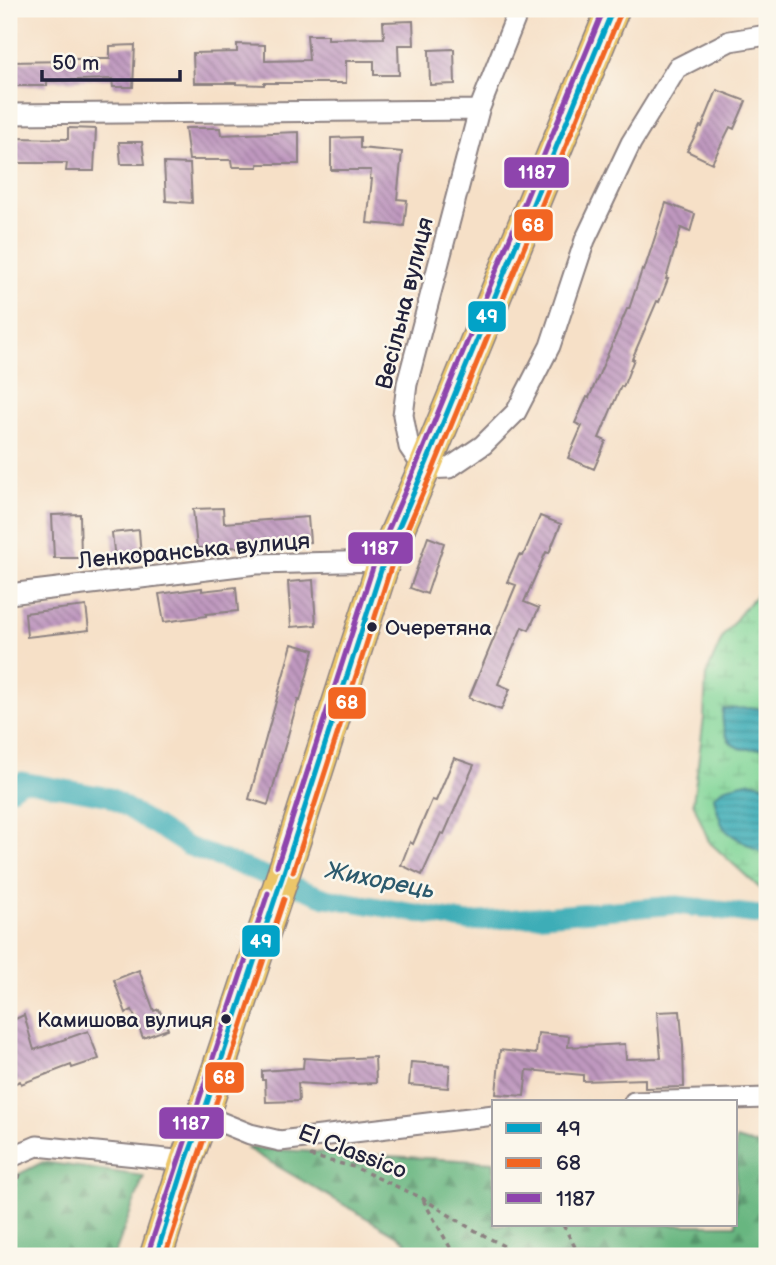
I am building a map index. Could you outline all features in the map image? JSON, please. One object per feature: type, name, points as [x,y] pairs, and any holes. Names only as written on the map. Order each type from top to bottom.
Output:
[{"type":"highway","points":[[156,1256],[281,882],[384,561],[613,9]]},
{"type":"street","name":"Весільна вулиця","points":[[424,469],[409,447],[403,415],[407,384],[479,110],[519,9]]},
{"type":"street","points":[[424,469],[449,468],[483,445],[516,412],[550,346],[585,240],[631,143],[677,68],[730,41],[767,36]]},
{"type":"street","points":[[9,114],[479,110]]},
{"type":"street","name":"Ленкоранська вулиця","points":[[9,594],[256,564],[384,561]]},
{"type":"street","points":[[700,1100],[767,1098]]},
{"type":"street","points":[[203,1115],[250,1134],[280,1141],[492,1115]]},
{"type":"street","points":[[15,1165],[37,1146],[186,1161]]},
{"type":"path","name":"El Classico","points":[[280,1141],[311,1157],[354,1167],[422,1198],[465,1226],[522,1256]]},
{"type":"path","points":[[9,1196],[16,1187],[15,1165]]},
{"type":"path","points":[[422,1198],[455,1256]]},
{"type":"path","points":[[564,1226],[580,1256]]},
{"type":"green space","points":[[767,584],[767,892],[709,842],[693,802],[704,718],[706,675],[723,636]]},
{"type":"green space","points":[[738,1140],[767,1148],[767,1256],[395,1256],[406,1241],[246,1148],[492,1162],[492,1226],[738,1226]]},
{"type":"green space","points":[[43,1162],[144,1176],[114,1256],[9,1256],[9,1179]]},
{"type":"water","points":[[755,708],[767,711],[767,748],[744,749],[732,744],[726,734],[723,709]]},
{"type":"water","points":[[751,781],[767,786],[767,855],[737,839],[724,828],[714,796],[726,787]]},
{"type":"building","points":[[413,21],[414,45],[398,45],[399,75],[374,75],[374,61],[346,61],[346,83],[194,83],[193,53],[237,52],[237,44],[265,45],[265,61],[309,60],[307,35],[328,35],[328,39],[384,38],[383,22]]},
{"type":"building","points":[[135,45],[133,87],[113,87],[112,79],[47,81],[47,86],[9,86],[9,62],[110,59],[110,46]]},
{"type":"building","points":[[454,49],[455,84],[430,85],[429,50]]},
{"type":"building","points":[[717,90],[746,101],[734,129],[730,127],[712,163],[687,151],[700,126],[702,127]]},
{"type":"building","points":[[68,128],[96,129],[94,171],[66,171],[67,163],[15,163],[13,138],[68,139]]},
{"type":"building","points":[[185,128],[220,128],[221,135],[299,132],[299,164],[232,167],[231,160],[189,160]]},
{"type":"building","points":[[360,137],[360,148],[402,152],[397,199],[407,200],[404,226],[367,223],[371,170],[331,170],[331,138]]},
{"type":"building","points":[[119,142],[142,142],[145,164],[121,164]]},
{"type":"building","points":[[164,163],[190,164],[192,203],[166,201]]},
{"type":"building","points":[[666,203],[695,214],[690,232],[681,228],[668,279],[599,438],[606,441],[594,469],[568,458],[582,426],[575,423],[629,309]]},
{"type":"building","points":[[223,508],[224,523],[308,517],[310,542],[240,550],[239,547],[197,548],[193,509]]},
{"type":"building","points":[[80,514],[81,558],[54,558],[52,515]]},
{"type":"building","points":[[540,516],[561,524],[524,602],[539,608],[529,630],[522,627],[498,684],[510,689],[501,710],[469,698],[516,585],[507,582],[519,555],[523,556]]},
{"type":"building","points":[[139,530],[141,557],[115,560],[112,533]]},
{"type":"building","points":[[428,537],[444,543],[427,594],[410,588]]},
{"type":"building","points":[[313,580],[316,625],[291,627],[288,582]]},
{"type":"building","points":[[236,587],[238,611],[164,622],[159,594]]},
{"type":"building","points":[[86,606],[89,630],[27,637],[25,613]]},
{"type":"building","points":[[292,644],[314,650],[268,805],[249,799]]},
{"type":"building","points":[[454,758],[474,765],[444,834],[441,833],[422,875],[401,865],[432,800],[436,801]]},
{"type":"building","points":[[139,970],[154,1011],[159,1009],[168,1029],[143,1038],[132,1010],[126,1013],[114,980]]},
{"type":"building","points":[[680,1011],[684,1087],[645,1088],[645,1079],[583,1081],[583,1075],[527,1070],[524,1096],[496,1094],[500,1050],[536,1054],[538,1033],[569,1036],[568,1047],[625,1044],[626,1059],[661,1058],[657,1012]]},
{"type":"building","points":[[24,1015],[34,1050],[88,1031],[99,1059],[72,1068],[71,1065],[9,1086],[9,1022]]},
{"type":"building","points":[[375,1057],[376,1083],[298,1083],[299,1101],[266,1102],[262,1071],[303,1068],[304,1058],[337,1060]]},
{"type":"building","points":[[411,1062],[450,1065],[448,1088],[409,1085]]},
{"type":"waterway","name":"Жихорець","points":[[9,791],[22,781],[110,797],[187,846],[326,898],[469,922],[677,905],[767,916]]},
{"type":"transit line","name":"1187","points":[[277,866],[376,558],[604,9]]},
{"type":"transit line","name":"49","points":[[156,1256],[384,561],[613,9]]},
{"type":"transit line","name":"68","points":[[293,872],[392,564],[621,12]]},
{"type":"transit line","name":"1187","points":[[148,1253],[268,893]]},
{"type":"transit line","name":"68","points":[[165,1256],[284,899]]},
{"type":"place","name":"Очеретяна","points":[[372,627]]},
{"type":"place","name":"Камишова вулиця","points":[[226,1019]]}]
